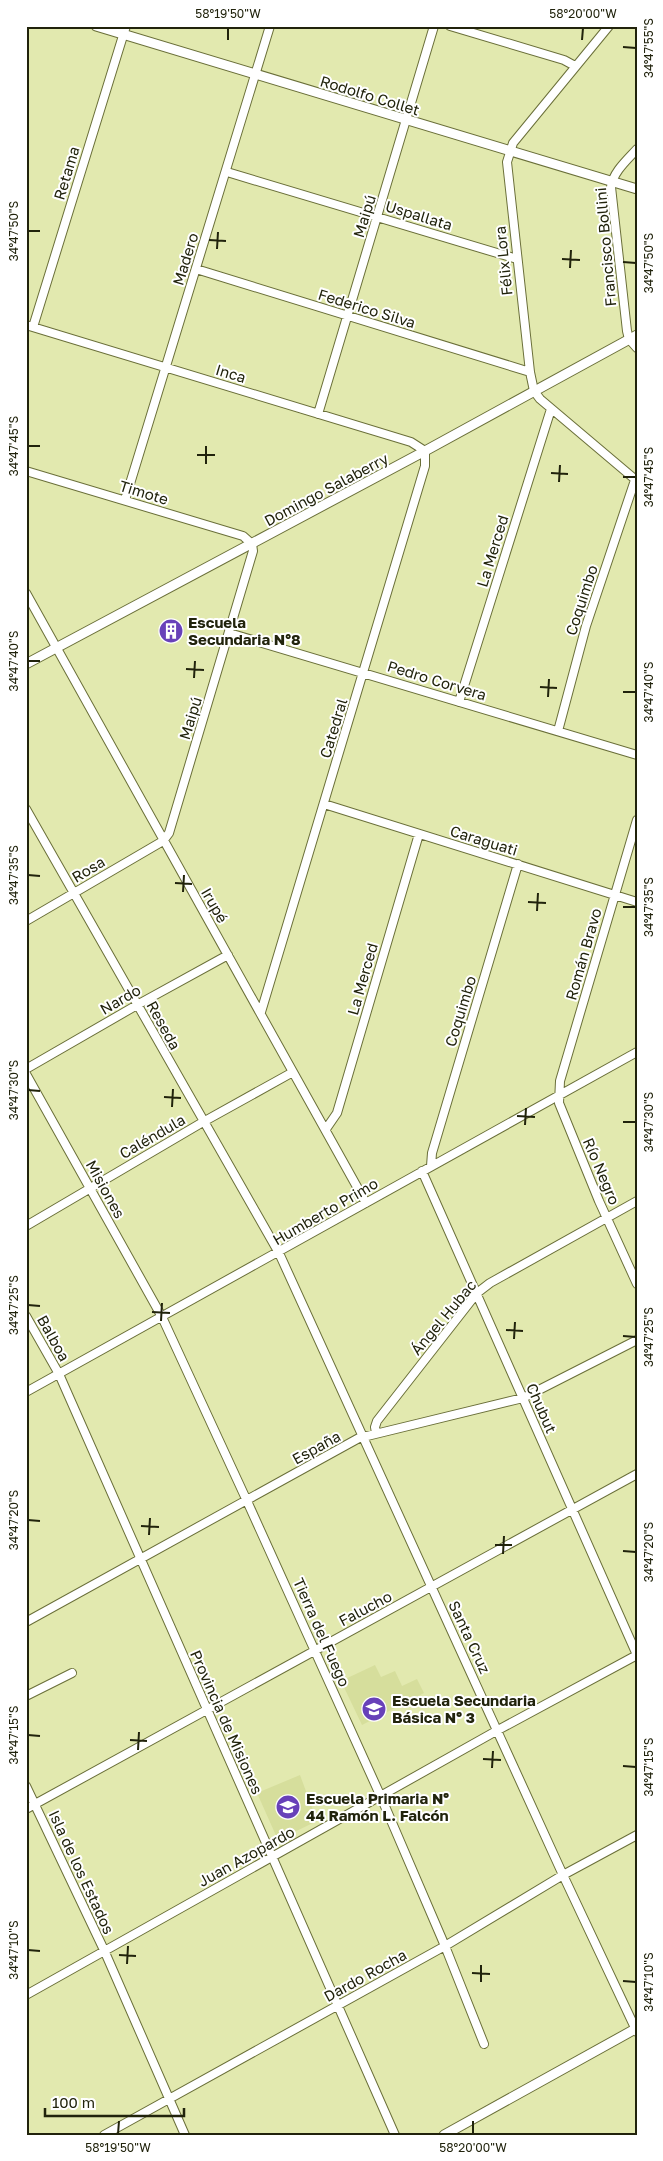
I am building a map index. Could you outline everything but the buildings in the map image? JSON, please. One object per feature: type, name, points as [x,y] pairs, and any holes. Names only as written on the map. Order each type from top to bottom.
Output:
[{"type":"street","name":"Rodolfo Collet","points":[[96,26],[124,31],[255,74],[637,189]]},
{"type":"street","name":"Madero","points":[[125,500],[227,172],[270,26]]},
{"type":"street","name":"Maipú","points":[[318,414],[434,26]]},
{"type":"street","points":[[450,26],[564,60],[575,66]]},
{"type":"street","points":[[510,150],[513,143],[609,26]]},
{"type":"street","name":"Retama","points":[[30,326],[124,31]]},
{"type":"street","name":"Francisco Bollini","points":[[633,337],[611,193],[612,181],[637,149]]},
{"type":"street","name":"Félix Lora","points":[[510,150],[507,162],[530,372],[534,391]]},
{"type":"street","name":"Uspallata","points":[[227,172],[517,259]]},
{"type":"street","name":"Federico Silva","points":[[196,269],[530,372]]},
{"type":"street","name":"Inca","points":[[30,326],[411,442],[425,451]]},
{"type":"street","points":[[633,337],[637,348]]},
{"type":"street","name":"Domingo Salaberry","points":[[26,664],[425,451],[633,337]]},
{"type":"street","points":[[534,391],[551,409],[636,481]]},
{"type":"street","name":"La Merced","points":[[459,702],[551,409]]},
{"type":"street","name":"Catedral","points":[[261,1012],[425,466],[425,451]]},
{"type":"street","name":"Timote","points":[[26,471],[243,536],[252,544]]},
{"type":"street","name":"Coquimbo","points":[[558,731],[586,626],[618,534],[630,490],[636,481]]},
{"type":"street","name":"Maipú","points":[[163,840],[169,833],[172,824],[252,557],[252,544]]},
{"type":"street","name":"Irupé","points":[[26,593],[366,1203]]},
{"type":"street","name":"Pedro Corvera","points":[[229,633],[637,755]]},
{"type":"street","name":"Caraguati","points":[[324,804],[637,902]]},
{"type":"street","name":"Reseda","points":[[26,809],[279,1253]]},
{"type":"street","name":"Román Bravo","points":[[558,1095],[560,1082],[637,820]]},
{"type":"street","name":"La Merced","points":[[326,1129],[337,1113],[419,834]]},
{"type":"street","name":"Rosa","points":[[26,921],[163,840]]},
{"type":"street","name":"Coquimbo","points":[[431,1166],[432,1153],[518,864]]},
{"type":"street","name":"Nardo","points":[[26,1069],[137,1004],[228,955]]},
{"type":"street","name":"Humberto Primo","points":[[26,1392],[279,1253],[637,1052]]},
{"type":"street","name":"Caléndula","points":[[26,1226],[203,1122],[293,1072]]},
{"type":"street","name":"Misiones","points":[[26,1074],[162,1317]]},
{"type":"street","name":"Río Negro","points":[[558,1095],[607,1218],[637,1284]]},
{"type":"street","name":"Chubut","points":[[422,1171],[637,1656]]},
{"type":"street","name":"Ángel Hubac","points":[[376,1433],[377,1421],[477,1293],[490,1283],[637,1201]]},
{"type":"street","name":"Santa Cruz","points":[[279,1253],[498,1730],[562,1875],[636,2029]]},
{"type":"street","name":"Balboa","points":[[26,1316],[59,1374]]},
{"type":"street","name":"Tierra del Fuego","points":[[162,1317],[381,1797],[445,1946],[484,2044]]},
{"type":"street","name":"España","points":[[26,1622],[364,1436],[523,1398],[637,1340]]},
{"type":"street","name":"Provincia de Misiones","points":[[59,1374],[395,2135]]},
{"type":"street","name":"Falucho","points":[[26,1809],[637,1474]]},
{"type":"street","name":"Juan Azopardo","points":[[26,1995],[498,1730],[637,1656]]},
{"type":"street","points":[[26,1696],[72,1673]]},
{"type":"street","name":"Isla de los Estados","points":[[26,1786],[104,1950],[185,2135]]},
{"type":"street","name":"Dardo Rocha","points":[[104,2135],[445,1946],[562,1875],[637,1835]]},
{"type":"street","points":[[444,2135],[636,2029]]},
{"type":"shaded area","name":"Escuela Secundaria Básica Nº 3","points":[[375,1665],[381,1677],[395,1671],[402,1686],[417,1679],[424,1693],[362,1725],[341,1681]]},
{"type":"shaded area","name":"Escuela Primaria Nº 44 Ramón L. Falcón","points":[[300,1775],[317,1821],[278,1840],[257,1793]]},
{"type":"place","name":"Escuela Secundaria N°8","points":[[171,631]]},
{"type":"place","name":"Escuela Secundaria Básica Nº 3","points":[[374,1709]]},
{"type":"place","name":"Escuela Primaria Nº 44 Ramón L. Falcón","points":[[288,1807]]}]
